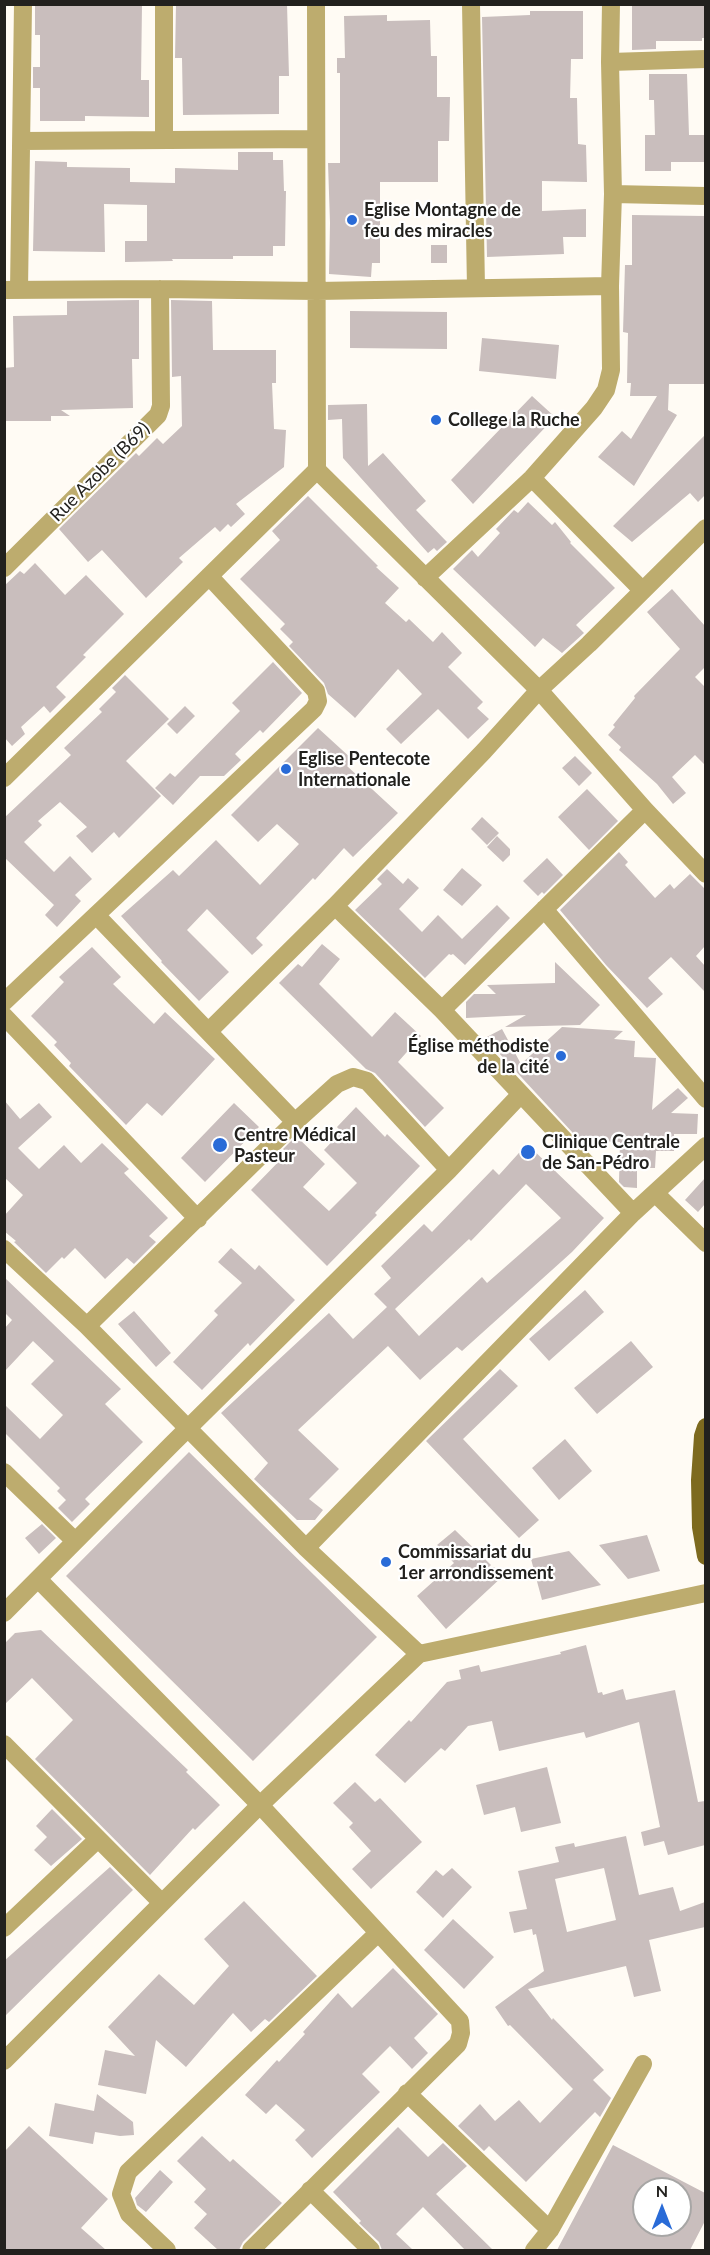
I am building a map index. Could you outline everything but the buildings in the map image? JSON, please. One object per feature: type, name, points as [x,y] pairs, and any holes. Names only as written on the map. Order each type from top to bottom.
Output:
[{"type":"main road","points":[[705,1427],[700,1480],[701,1527],[705,1556]]},
{"type":"street","points":[[23,4],[22,141],[12,290],[317,291],[610,286]]},
{"type":"street","points":[[164,4],[164,140]]},
{"type":"street","points":[[316,4],[317,470],[539,690],[705,874]]},
{"type":"street","points":[[471,4],[476,288]]},
{"type":"street","points":[[425,578],[532,478],[594,408],[606,390],[611,370],[610,286],[614,194],[610,62],[611,4]]},
{"type":"street","points":[[610,62],[705,59]]},
{"type":"street","points":[[22,141],[316,139]]},
{"type":"street","points":[[614,194],[705,196]]},
{"type":"street","name":"Rue Azobe (B69)","points":[[4,568],[158,415],[161,406],[160,289]]},
{"type":"street","points":[[4,778],[317,470]]},
{"type":"street","points":[[532,478],[642,590]]},
{"type":"street","points":[[209,1031],[335,906],[484,751],[539,690],[589,644],[705,528]]},
{"type":"street","points":[[4,1002],[314,709],[318,700],[316,691],[209,576]]},
{"type":"street","points":[[442,1010],[645,810]]},
{"type":"street","points":[[335,906],[442,1010],[633,1213]]},
{"type":"street","points":[[544,909],[705,1100]]},
{"type":"street","points":[[96,915],[295,1122]]},
{"type":"street","points":[[4,1016],[198,1219]]},
{"type":"street","points":[[87,1326],[295,1122],[337,1084],[353,1077],[367,1081],[449,1170]]},
{"type":"street","points":[[4,1613],[449,1170],[521,1094]]},
{"type":"street","points":[[306,1548],[633,1213],[705,1146]]},
{"type":"street","points":[[655,1193],[705,1243]]},
{"type":"street","points":[[4,1249],[87,1326],[306,1548],[418,1654]]},
{"type":"street","points":[[4,1472],[75,1541]]},
{"type":"street","points":[[38,1579],[260,1805],[460,2021],[461,2033],[458,2044],[251,2250]]},
{"type":"street","points":[[4,2061],[161,1902],[418,1654],[705,1593]]},
{"type":"street","points":[[4,1744],[161,1902]]},
{"type":"street","points":[[4,1928],[98,1839]]},
{"type":"street","points":[[167,2250],[129,2214],[121,2194],[128,2172],[378,1934]]},
{"type":"street","points":[[534,2250],[550,2230],[643,2064]]},
{"type":"street","points":[[407,2093],[550,2230]]},
{"type":"street","points":[[310,2190],[370,2250]]},
{"type":"place","name":"Eglise Montagne de feu des miracles","points":[[352,220]]},
{"type":"place","name":"College la Ruche","points":[[436,420]]},
{"type":"place","name":"Eglise Pentecote Internationale","points":[[286,769]]},
{"type":"place","name":"Église méthodiste de la cité","points":[[561,1056]]},
{"type":"place","name":"Centre Médical Pasteur","points":[[220,1145]]},
{"type":"place","name":"Clinique Centrale de San-Pédro","points":[[528,1152]]},
{"type":"place","name":"Commissariat du 1er arrondissement","points":[[386,1562]]}]
